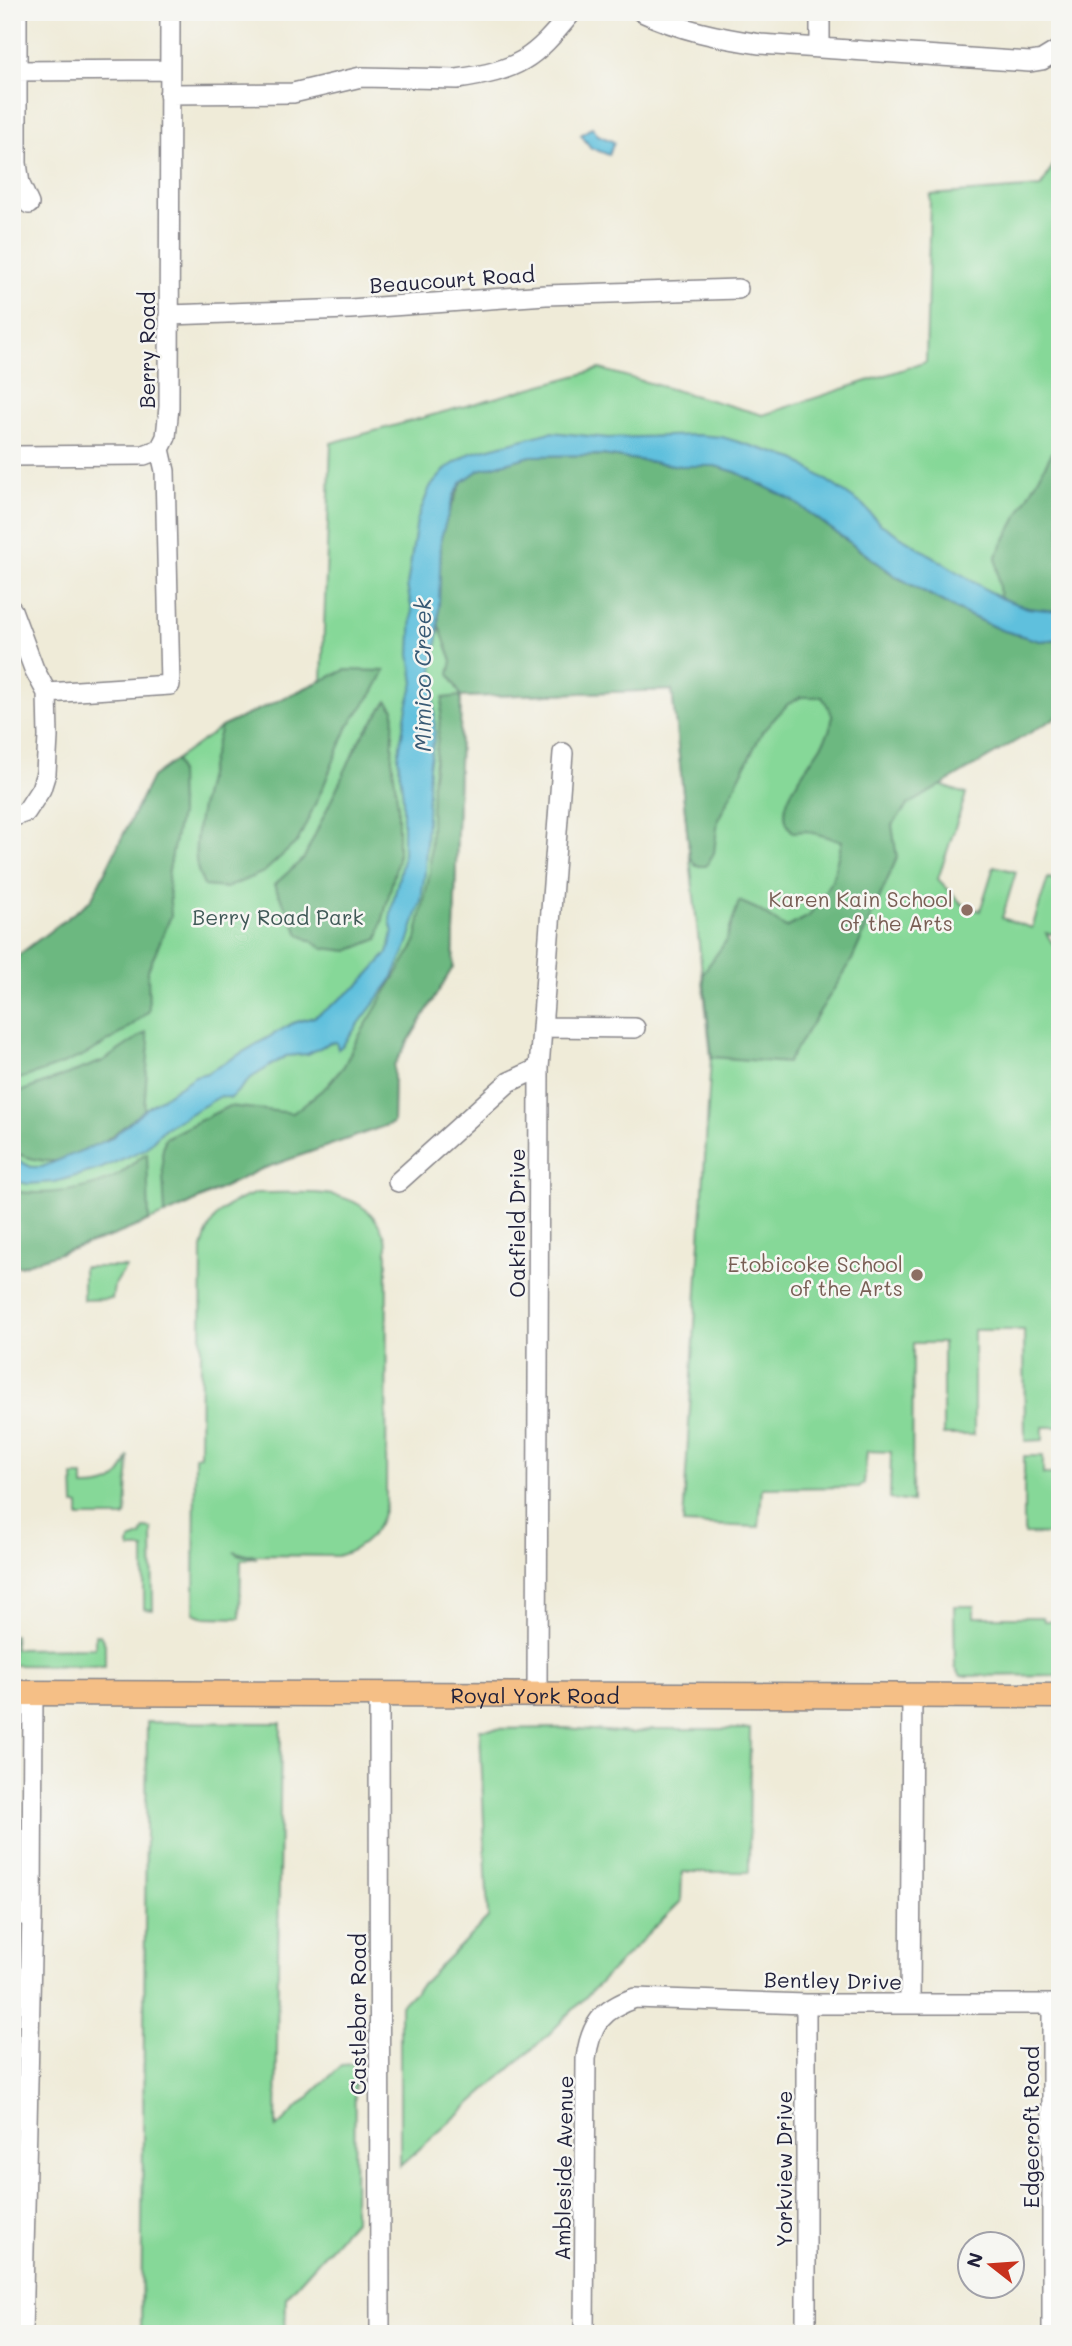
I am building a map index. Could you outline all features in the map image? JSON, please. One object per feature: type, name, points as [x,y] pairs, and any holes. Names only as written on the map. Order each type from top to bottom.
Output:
[{"type":"main road","name":"Royal York Road","points":[[22,1693],[1060,1696]]},
{"type":"street","points":[[17,12],[17,163],[20,184],[29,204]]},
{"type":"street","name":"Berry Road","points":[[47,693],[170,685],[165,471],[160,449],[166,437],[168,422],[170,12]]},
{"type":"street","points":[[169,94],[293,93],[361,77],[457,79],[482,75],[529,58],[548,41],[572,12]]},
{"type":"street","points":[[642,12],[671,24],[760,44],[1030,62],[1042,60],[1060,49]]},
{"type":"street","points":[[820,12],[820,47]]},
{"type":"street","points":[[15,71],[169,70]]},
{"type":"street","name":"Beaucourt Road","points":[[169,315],[349,309],[546,295],[738,289]]},
{"type":"street","points":[[12,456],[144,455],[160,449]]},
{"type":"street","points":[[12,610],[34,669],[47,693],[46,772],[34,802],[26,812],[12,817]]},
{"type":"street","name":"Oakfield Drive","points":[[537,1694],[539,1068],[563,753]]},
{"type":"street","points":[[543,1027],[635,1028]]},
{"type":"street","points":[[398,1182],[509,1082],[539,1068]]},
{"type":"street","points":[[19,2327],[22,1693]]},
{"type":"street","name":"Castlebar Road","points":[[379,1695],[380,2334]]},
{"type":"street","points":[[911,2003],[912,1695]]},
{"type":"street","name":"Bentley Drive","points":[[608,2009],[635,1998],[806,2004],[1056,2004]]},
{"type":"street","name":"Yorkview Drive","points":[[806,2004],[806,2334]]},
{"type":"street","name":"Edgecroft Road","points":[[1052,2334],[1056,2004]]},
{"type":"street","name":"Ambleside Avenue","points":[[584,2334],[586,2059],[594,2028],[608,2009]]},
{"type":"green space","name":"Berry Road Park","points":[[1060,144],[1060,715],[940,785],[966,794],[938,879],[962,904],[980,911],[994,866],[1016,872],[1002,918],[1032,928],[1048,878],[1060,881],[1060,935],[1046,933],[1060,955],[1060,1427],[1043,1427],[1043,1440],[1025,1441],[1024,1330],[974,1330],[974,1435],[943,1435],[943,1343],[913,1343],[912,1502],[890,1499],[891,1452],[867,1451],[864,1483],[859,1487],[762,1488],[759,1527],[683,1524],[711,1057],[672,690],[461,697],[453,967],[394,1065],[393,1123],[259,1170],[188,1205],[115,1235],[20,1266],[12,1266],[12,960],[91,900],[152,777],[221,727],[322,680],[331,443],[600,369],[763,415],[926,362],[930,195],[1041,187],[1056,160]]},
{"type":"green space","points":[[1060,438],[1060,608],[1045,611],[1000,598],[996,556]]},
{"type":"green space","points":[[602,455],[681,466],[715,466],[736,472],[792,500],[896,577],[962,612],[1001,630],[1040,641],[1060,639],[1060,715],[908,805],[892,825],[897,858],[851,962],[787,1063],[712,1057],[703,973],[726,941],[739,901],[786,928],[809,916],[832,880],[842,841],[806,831],[793,832],[786,819],[786,805],[792,790],[830,729],[832,716],[822,697],[801,697],[788,704],[762,732],[718,820],[714,853],[706,866],[696,866],[690,857],[672,690],[461,697],[453,967],[394,1065],[393,1123],[259,1170],[165,1215],[162,1154],[165,1138],[229,1106],[293,1113],[327,1086],[344,1066],[356,1041],[415,944],[430,872],[432,783],[443,698],[461,696],[449,674],[452,661],[438,623],[441,538],[445,521],[462,482],[479,470],[531,456]]},
{"type":"green space","points":[[345,670],[385,671],[373,693],[348,726],[298,841],[264,872],[226,888],[204,886],[197,866],[197,836],[203,797],[221,727]]},
{"type":"green space","points":[[387,701],[394,709],[392,759],[398,806],[398,859],[378,939],[348,951],[323,948],[299,934],[274,885],[304,858],[359,741]]},
{"type":"green space","points":[[176,760],[179,771],[180,814],[168,875],[171,916],[148,970],[149,1011],[117,1036],[85,1055],[12,1081],[12,960],[91,900],[152,777]]},
{"type":"green space","points":[[146,1032],[149,1043],[144,1110],[103,1142],[67,1159],[45,1161],[12,1152],[12,1095],[103,1061]]},
{"type":"green space","points":[[147,1153],[149,1221],[115,1235],[20,1266],[12,1266],[12,1191],[38,1193],[82,1188],[121,1173]]},
{"type":"green space","points":[[257,1193],[316,1193],[335,1196],[352,1201],[367,1210],[379,1224],[387,1244],[386,1502],[376,1529],[364,1543],[347,1553],[337,1556],[246,1555],[234,1551],[240,1555],[257,1558],[241,1560],[240,1618],[204,1617],[194,1613],[195,1456],[200,1455],[202,1248],[209,1227],[221,1212],[236,1201]]},
{"type":"green space","points":[[83,1267],[126,1267],[114,1286],[112,1299],[83,1300]]},
{"type":"green space","points":[[129,1456],[126,1515],[79,1517],[79,1505],[74,1505],[73,1476],[83,1476],[83,1487],[107,1484],[122,1472]]},
{"type":"green space","points":[[1024,1456],[1043,1456],[1043,1474],[1060,1474],[1060,1535],[1024,1534]]},
{"type":"green space","points":[[144,1528],[152,1529],[153,1610],[144,1609],[144,1549],[131,1549],[129,1546],[130,1540],[141,1536]]},
{"type":"green space","points":[[954,1606],[974,1606],[974,1617],[1043,1617],[1044,1621],[1060,1621],[1060,1675],[961,1676],[955,1667]]},
{"type":"green space","points":[[12,1635],[15,1649],[95,1648],[95,1635],[100,1635],[105,1644],[105,1666],[12,1665]]},
{"type":"green space","points":[[147,1722],[281,1723],[276,2128],[342,2065],[355,2064],[354,2221],[286,2297],[285,2334],[141,2334]]},
{"type":"green space","points":[[565,1728],[632,1733],[653,1729],[750,1729],[749,1872],[682,1872],[681,1901],[547,2036],[400,2166],[400,2006],[488,1918],[480,1729]]},
{"type":"water","points":[[592,127],[598,135],[614,142],[609,155],[591,148],[581,135]]},
{"type":"water","name":"Mimico Creek","points":[[551,432],[608,438],[697,435],[722,437],[795,459],[863,505],[879,523],[1000,598],[1028,608],[1056,611],[1060,608],[1060,639],[1040,641],[1001,630],[962,612],[897,577],[792,500],[736,472],[715,466],[681,466],[602,455],[531,456],[479,470],[462,482],[454,495],[441,538],[438,638],[433,663],[435,733],[429,767],[425,872],[421,901],[407,946],[391,981],[338,1049],[336,1042],[308,1054],[286,1056],[251,1078],[231,1098],[221,1096],[165,1128],[145,1149],[100,1169],[55,1182],[29,1184],[12,1181],[12,1157],[31,1167],[42,1167],[110,1139],[144,1110],[195,1076],[207,1073],[293,1023],[314,1017],[328,1008],[359,985],[388,953],[393,933],[390,920],[392,907],[403,859],[403,797],[398,757],[414,683],[410,654],[412,611],[407,586],[417,520],[430,487],[447,468],[471,453]]},
{"type":"place","name":"Karen Kain School of the Arts","points":[[967,910]]},
{"type":"place","name":"Etobicoke School of the Arts","points":[[917,1275]]}]
